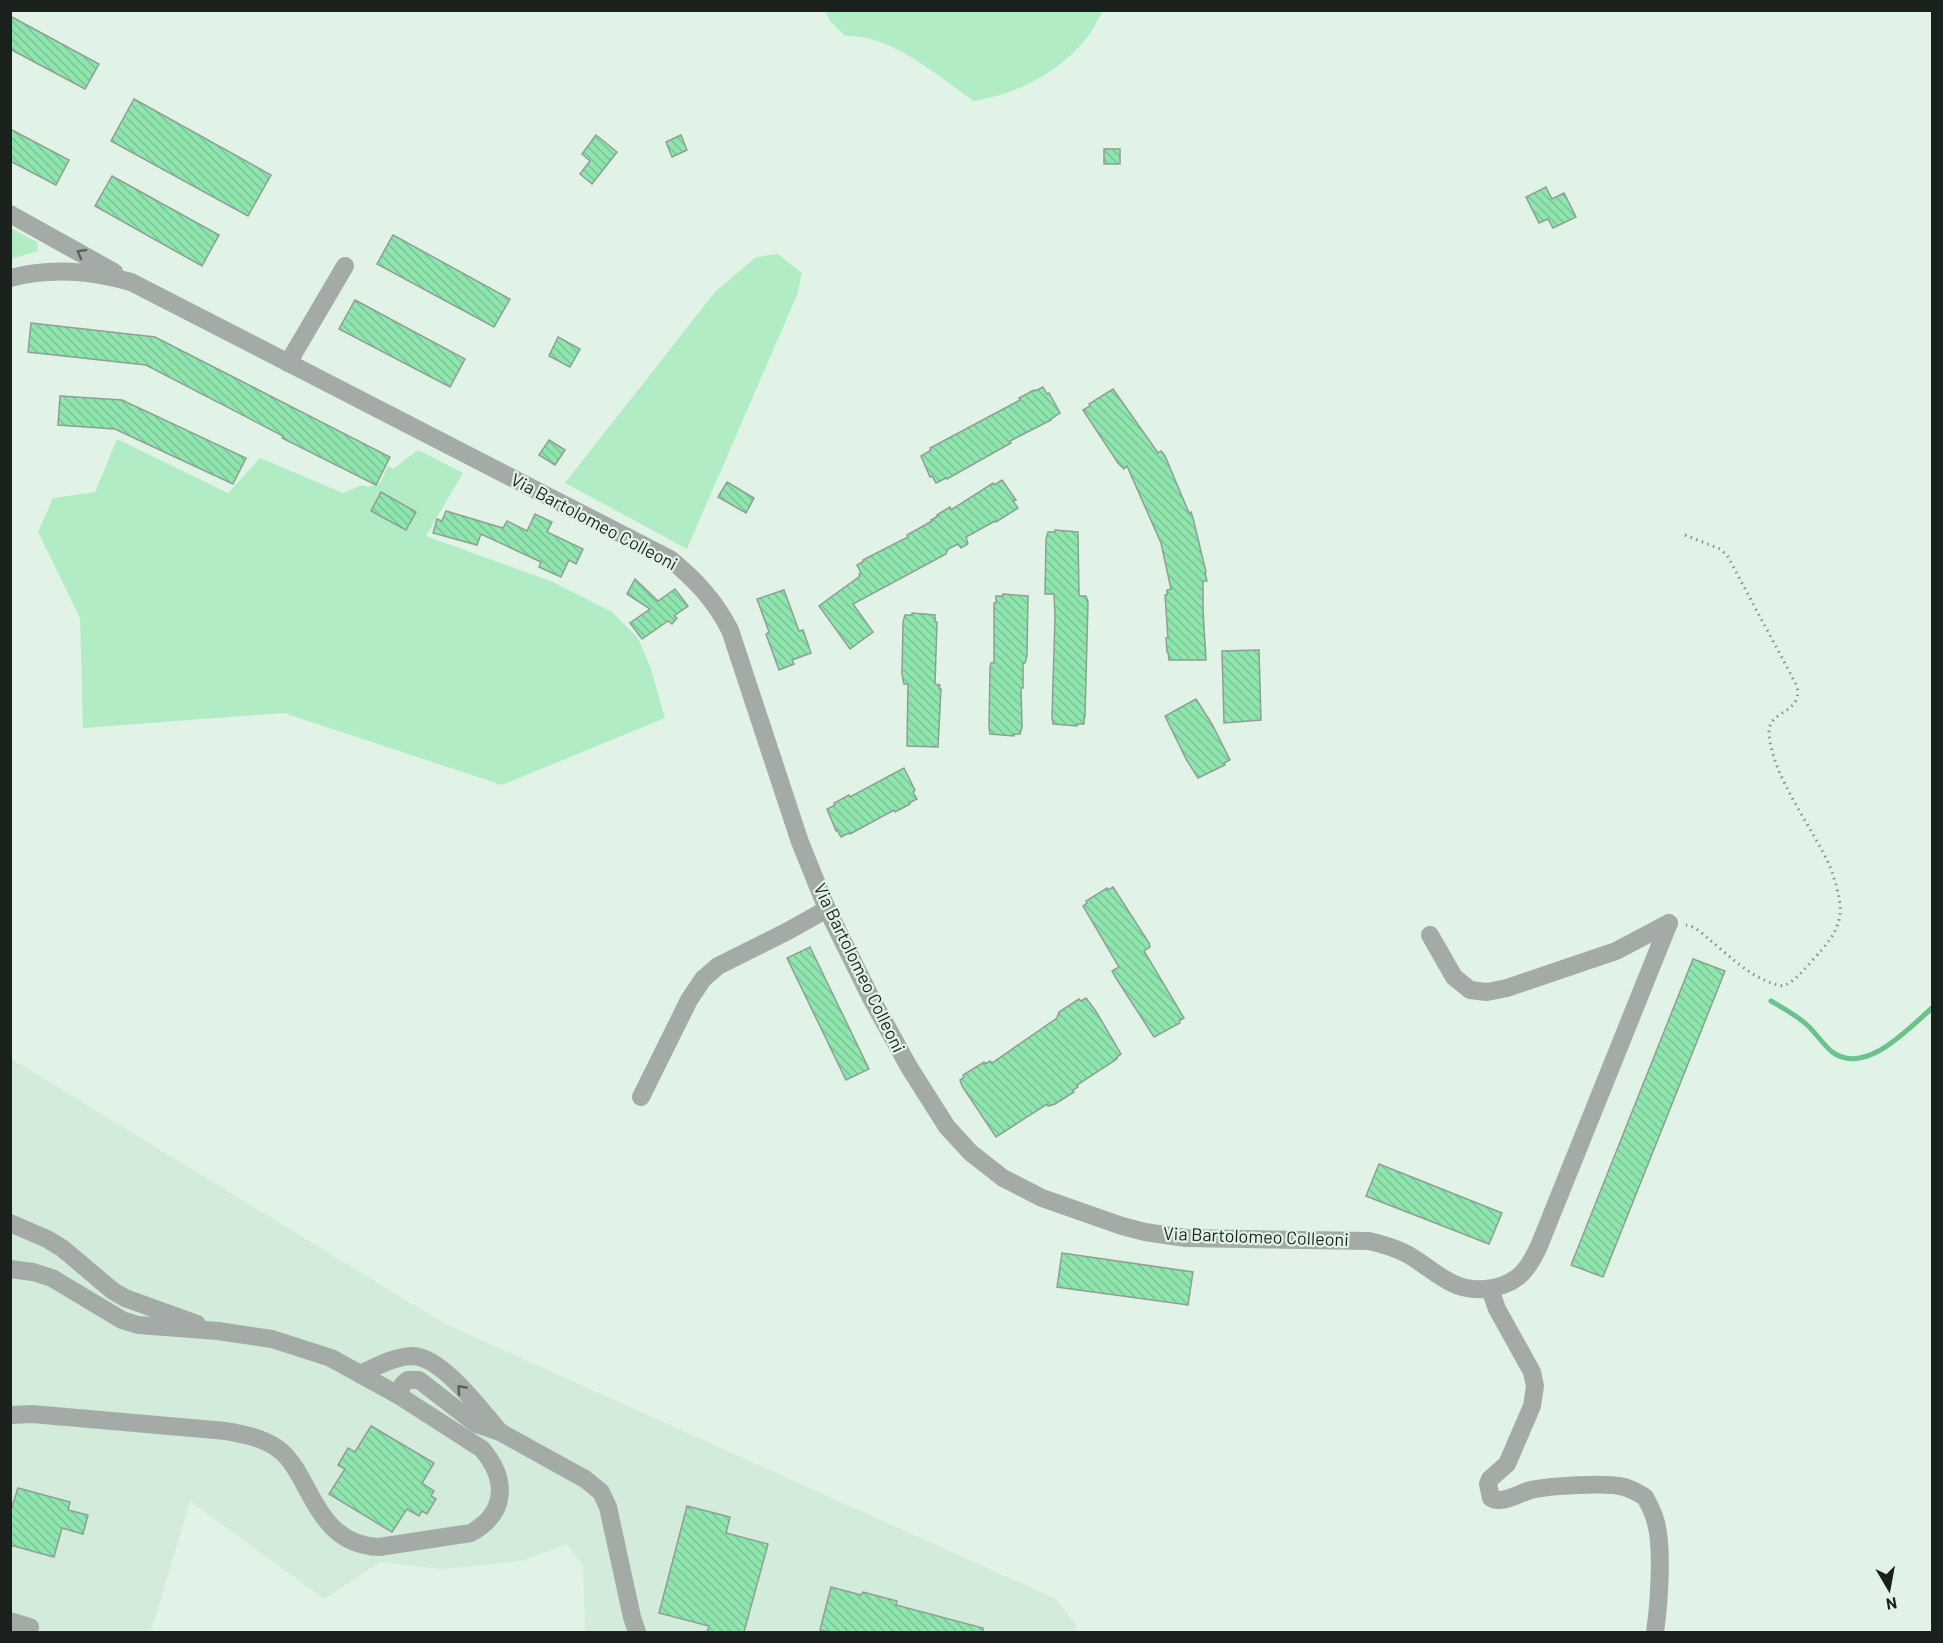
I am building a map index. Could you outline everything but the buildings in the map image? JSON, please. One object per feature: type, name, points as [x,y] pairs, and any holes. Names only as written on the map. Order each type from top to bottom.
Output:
[{"type":"street","points":[[10,214],[131,282]]},
{"type":"street","points":[[288,363],[345,266]]},
{"type":"street","name":"Via Bartolomeo Colleoni","points":[[10,278],[35,272],[69,270],[106,275],[131,282],[669,559],[704,589],[719,610],[737,646],[800,842],[827,909],[871,998],[909,1067],[947,1127],[971,1153],[1003,1178],[1042,1198],[1122,1226],[1186,1238],[1369,1241],[1390,1246],[1405,1253],[1439,1276],[1464,1288],[1490,1289],[1518,1277],[1533,1257],[1669,923]]},
{"type":"street","points":[[641,1097],[689,1000],[703,979],[718,966],[827,909]]},
{"type":"street","points":[[1430,934],[1454,977],[1470,990],[1487,992],[1616,951],[1669,923]]},
{"type":"street","points":[[10,1223],[62,1248],[113,1291],[125,1298],[218,1332]]},
{"type":"street","points":[[10,1269],[33,1272],[52,1278],[122,1320],[155,1327],[272,1339],[331,1358],[398,1395],[482,1449],[492,1460],[497,1471],[501,1495],[492,1515],[471,1533],[379,1547],[366,1546],[354,1543],[328,1525],[294,1467],[283,1453],[268,1442],[226,1431],[32,1413],[10,1415]]},
{"type":"street","points":[[1490,1289],[1497,1309],[1532,1372],[1535,1386],[1532,1406],[1508,1464],[1490,1479],[1488,1484],[1491,1498],[1495,1501],[1539,1489],[1599,1485],[1622,1486],[1645,1497],[1652,1510],[1659,1539],[1658,1610],[1655,1632]]},
{"type":"street","points":[[360,1374],[399,1358],[412,1356],[428,1360],[453,1380],[501,1432]]},
{"type":"street","points":[[398,1395],[403,1384],[408,1380],[419,1380],[476,1424],[501,1432],[585,1479],[601,1492],[608,1507],[632,1617],[638,1632]]},
{"type":"street","points":[[10,1622],[30,1626]]},
{"type":"path","points":[[1669,923],[1690,925],[1751,973],[1766,982],[1783,986],[1797,978],[1831,940],[1839,924],[1840,915],[1836,884],[1831,870],[1781,775],[1769,733],[1773,718],[1791,708],[1796,701],[1797,686],[1727,555],[1720,549],[1685,535]]},
{"type":"shaded area","points":[[10,1058],[443,1323],[1056,1599],[1075,1624],[1077,1632],[585,1632],[583,1566],[567,1544],[525,1560],[494,1564],[441,1569],[381,1562],[324,1599],[190,1501],[151,1632],[11,1632]]},
{"type":"green space","points":[[825,10],[1103,11],[1086,39],[1050,72],[1006,93],[974,101],[897,49],[863,37],[845,36],[830,21]]},
{"type":"green space","points":[[11,228],[37,242],[38,251],[11,259]]},
{"type":"green space","points":[[778,254],[802,273],[797,295],[687,549],[565,483],[715,292],[756,257]]},
{"type":"green space","points":[[117,439],[228,493],[260,458],[343,493],[363,485],[368,487],[380,483],[388,466],[393,469],[418,450],[463,473],[426,536],[553,582],[612,612],[638,638],[650,666],[665,718],[502,785],[284,713],[83,728],[80,618],[38,532],[53,498],[95,492]]},
{"type":"waterway","points":[[1771,1001],[1802,1021],[1831,1051],[1844,1058],[1871,1055],[1899,1038],[1932,1008]]}]
